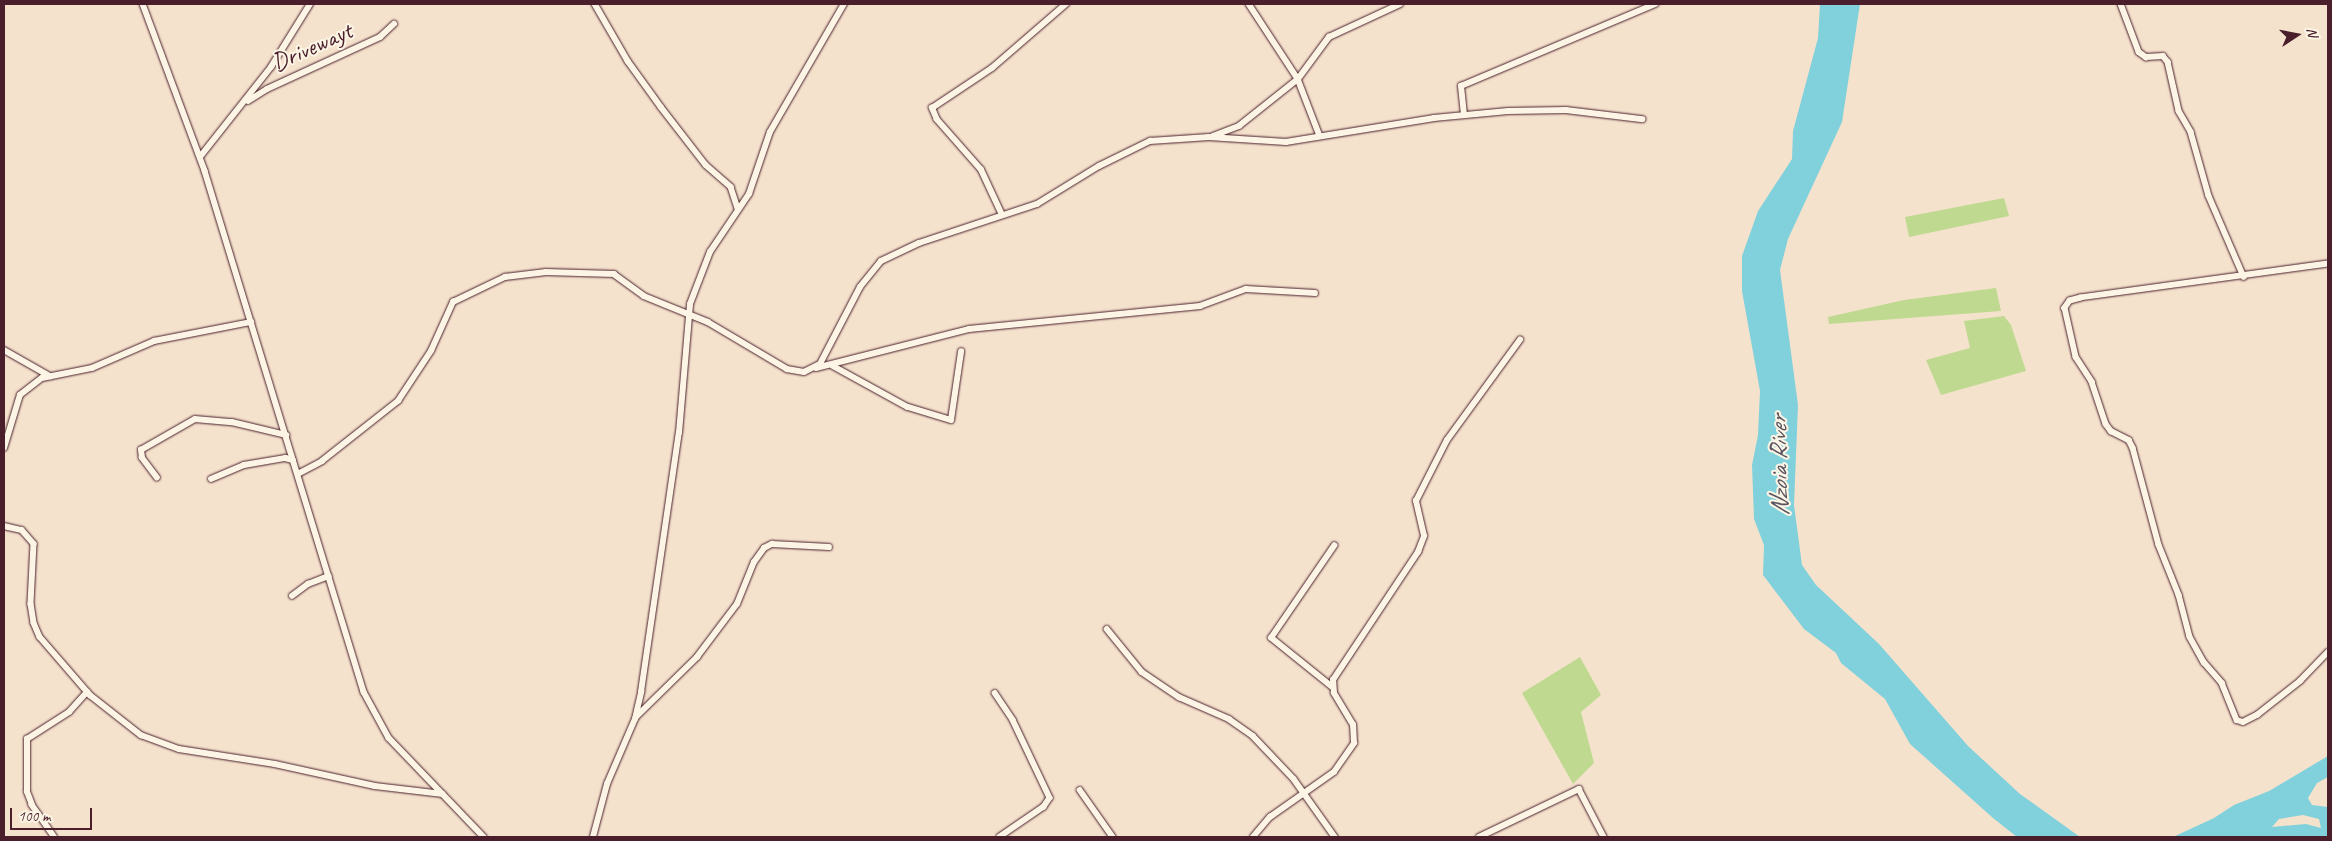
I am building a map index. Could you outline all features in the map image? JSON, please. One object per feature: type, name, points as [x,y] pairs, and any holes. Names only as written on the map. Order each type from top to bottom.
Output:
[{"type":"street","points":[[144,4],[200,157],[364,692],[375,717],[397,749],[484,837]]},
{"type":"street","points":[[200,157],[285,48],[310,4]]},
{"type":"street","points":[[595,4],[622,52],[661,107],[706,165],[732,187],[738,210]]},
{"type":"street","points":[[592,837],[607,784],[636,717],[654,623],[679,433],[689,314],[704,263],[749,194],[778,118],[844,4]]},
{"type":"street","points":[[1002,215],[981,170],[938,120],[932,108],[992,68],[1066,4]]},
{"type":"street","points":[[1249,4],[1298,79],[1320,136]]},
{"type":"street","points":[[1209,138],[1239,126],[1298,79],[1329,37],[1400,4]]},
{"type":"street","points":[[1464,115],[1461,86],[1655,4]]},
{"type":"street","points":[[2121,4],[2139,52],[2146,57],[2163,56],[2168,62],[2179,111],[2191,132],[2209,196],[2244,277]]},
{"type":"street","name":"Drivewayt","points":[[244,103],[267,89],[380,37],[394,24]]},
{"type":"street","points":[[816,368],[860,287],[881,261],[921,242],[1037,204],[1099,166],[1150,141],[1209,138],[1272,143],[1464,115],[1566,110],[1642,119]]},
{"type":"street","points":[[2328,264],[2074,300],[2065,304],[2076,357],[2092,382],[2107,427],[2129,440],[2133,448],[2159,545],[2179,595],[2190,637],[2201,658],[2222,683],[2237,720],[2243,722],[2261,712],[2304,677],[2328,652]]},
{"type":"street","points":[[298,474],[322,460],[392,406],[431,351],[449,306],[495,281],[531,272],[612,273],[644,296],[689,314],[786,369],[796,372],[832,366],[969,329],[1200,306],[1246,289],[1314,293]]},
{"type":"street","points":[[4,448],[20,395],[32,384],[50,376],[92,368],[154,341],[252,322]]},
{"type":"street","points":[[1332,687],[1335,675],[1422,544],[1424,532],[1416,500],[1420,489],[1456,425],[1520,340]]},
{"type":"street","points":[[4,350],[50,376]]},
{"type":"street","points":[[832,366],[908,407],[951,420],[961,352]]},
{"type":"street","points":[[157,478],[142,458],[141,450],[194,420],[232,422],[286,435]]},
{"type":"street","points":[[210,479],[244,466],[285,458],[294,460]]},
{"type":"street","points":[[4,526],[22,530],[34,544],[31,604],[36,629],[87,692],[128,726],[168,746],[375,786],[443,794]]},
{"type":"street","points":[[636,717],[698,657],[737,604],[764,548],[772,544],[829,547]]},
{"type":"street","points":[[1253,837],[1270,816],[1305,794],[1334,772],[1354,743],[1353,725],[1332,687],[1271,637],[1334,546]]},
{"type":"street","points":[[292,596],[308,584],[328,576]]},
{"type":"street","points":[[1106,629],[1142,672],[1179,697],[1229,719],[1253,736],[1305,794],[1334,837]]},
{"type":"street","points":[[54,837],[32,805],[27,792],[28,740],[31,734],[69,712],[87,692]]},
{"type":"street","points":[[995,693],[1013,720],[1050,798],[1044,807],[1000,837]]},
{"type":"street","points":[[1479,837],[1579,789],[1604,837]]},
{"type":"street","points":[[1080,790],[1113,837]]},
{"type":"green space","points":[[2004,198],[2009,216],[1909,237],[1905,217]]},
{"type":"green space","points":[[1996,288],[2001,311],[1829,324],[1828,317],[1904,300]]},
{"type":"green space","points":[[2004,316],[2011,325],[2026,371],[1941,395],[1926,360],[1970,348],[1964,321]]},
{"type":"green space","points":[[1580,657],[1601,695],[1581,712],[1594,763],[1573,784],[1522,693]]},
{"type":"water","name":"Nzoia River","points":[[1820,4],[1860,4],[1842,122],[1788,239],[1780,270],[1798,405],[1794,505],[1802,565],[1816,585],[1879,644],[1968,746],[2020,794],[2080,837],[2017,837],[1993,818],[1910,744],[1885,699],[1841,663],[1836,653],[1804,629],[1763,575],[1764,545],[1754,519],[1752,465],[1758,435],[1760,391],[1742,291],[1742,256],[1758,211],[1792,159],[1793,131],[1818,38]]},
{"type":"water","points":[[2328,756],[2328,777],[2317,783],[2308,798],[2312,805],[2328,807],[2328,837],[2173,837],[2214,818],[2234,805],[2269,791]],"holes":[[[2303,815],[2319,819],[2321,828],[2306,824],[2272,827],[2279,819]]]}]
